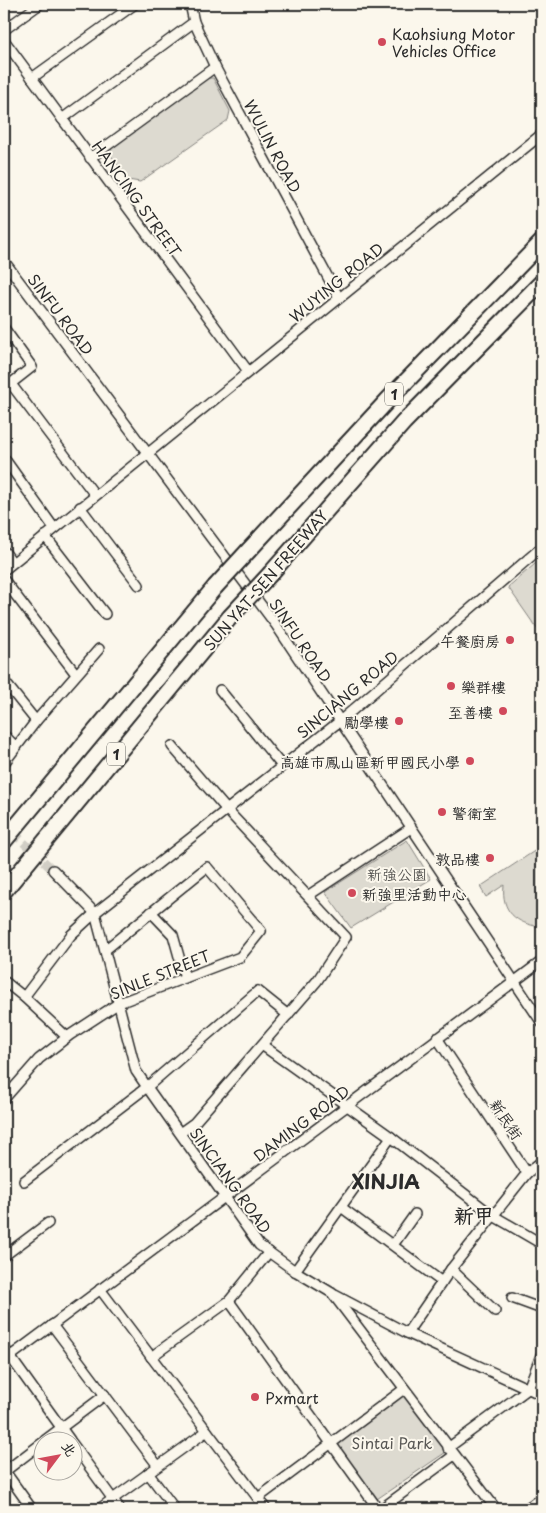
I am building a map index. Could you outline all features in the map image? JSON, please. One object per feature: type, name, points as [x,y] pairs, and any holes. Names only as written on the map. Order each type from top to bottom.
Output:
[{"type":"highway","name":"SUN YAT-SEN FREEWAY","points":[[4,840],[249,550],[387,401],[542,242]]},
{"type":"highway","name":"SUN YAT-SEN FREEWAY","points":[[4,892],[230,617],[404,422],[542,282]]},
{"type":"street","points":[[4,30],[40,4]]},
{"type":"street","points":[[32,78],[135,4]]},
{"type":"street","name":"WULIN ROAD","points":[[190,4],[194,22],[215,66],[339,298]]},
{"type":"street","points":[[62,119],[194,22]]},
{"type":"street","name":"HANCING STREET","points":[[5,43],[248,371]]},
{"type":"street","points":[[90,158],[215,66]]},
{"type":"street","name":"WUYING ROAD","points":[[4,570],[542,134]]},
{"type":"street","name":"SINFU ROAD","points":[[4,261],[276,625],[513,982],[542,1022]]},
{"type":"street","points":[[4,328],[32,367],[7,386],[95,495]]},
{"type":"street","points":[[4,458],[54,528]]},
{"type":"street","points":[[80,507],[139,585]]},
{"type":"street","points":[[45,536],[105,614]]},
{"type":"street","name":"SINCIANG ROAD","points":[[94,913],[340,721],[542,547]]},
{"type":"street","points":[[4,551],[12,562]]},
{"type":"street","points":[[4,580],[76,674]]},
{"type":"street","points":[[4,762],[36,721],[99,649]]},
{"type":"street","points":[[4,681],[36,721]]},
{"type":"street","points":[[220,690],[282,766]]},
{"type":"street","points":[[4,735],[16,747]]},
{"type":"street","points":[[172,746],[227,810],[309,895],[346,937],[317,981],[194,1124],[180,1133]]},
{"type":"street","points":[[309,895],[411,828]]},
{"type":"street","name":"SINLE STREET","points":[[4,1100],[39,1059],[67,1037],[119,1003],[240,958],[261,930],[207,867],[151,912]]},
{"type":"street","name":"SINCIANG ROAD","points":[[53,870],[94,913],[136,1071],[147,1088],[259,1245],[295,1271],[332,1293],[496,1509]]},
{"type":"street","points":[[105,950],[151,912],[173,935],[185,978]]},
{"type":"street","points":[[24,996],[71,935],[94,913]]},
{"type":"street","name":"DAMING ROAD","points":[[7,1359],[542,961]]},
{"type":"street","points":[[4,981],[24,996],[67,1037]]},
{"type":"street","points":[[24,1181],[147,1088],[258,991],[288,1015]]},
{"type":"street","name":"新民街","points":[[437,1038],[527,1173]]},
{"type":"street","points":[[262,1045],[391,1137],[492,1215],[542,1244]]},
{"type":"street","points":[[295,1271],[391,1137]]},
{"type":"street","points":[[407,1333],[451,1269],[492,1215],[527,1173],[542,1162]]},
{"type":"street","points":[[341,1207],[442,1282]]},
{"type":"street","points":[[393,1245],[415,1214]]},
{"type":"street","points":[[4,1256],[48,1224]]},
{"type":"street","points":[[151,1357],[229,1301],[269,1252]]},
{"type":"street","points":[[451,1269],[495,1311]]},
{"type":"street","points":[[100,1290],[266,1509]]},
{"type":"street","points":[[332,1293],[407,1333],[542,1395]]},
{"type":"street","points":[[512,1298],[542,1309]]},
{"type":"street","points":[[229,1301],[379,1509],[528,1389],[542,1353]]},
{"type":"street","points":[[52,1325],[158,1466]]},
{"type":"street","points":[[4,1348],[7,1359],[62,1428]]},
{"type":"street","points":[[258,1498],[404,1389]]},
{"type":"street","points":[[59,1430],[105,1395]]},
{"type":"street","points":[[99,1509],[206,1431]]},
{"type":"street","points":[[32,1451],[4,1471],[32,1509]]},
{"type":"street","points":[[82,1457],[120,1509]]},
{"type":"street","points":[[148,1473],[175,1509]]},
{"type":"street","points":[[526,1509],[542,1497]]},
{"type":"green space","points":[[206,78],[213,78],[230,111],[228,120],[140,182],[128,180],[110,154],[112,148]]},
{"type":"green space","points":[[542,558],[542,636],[508,587]]},
{"type":"green space","name":"新強公園","points":[[407,840],[431,879],[351,928],[325,892]]},
{"type":"green space","points":[[542,846],[542,926],[540,927],[524,923],[512,915],[505,902],[504,885],[486,897],[480,887]]},
{"type":"green space","name":"Sintai Park","points":[[405,1385],[452,1448],[374,1501],[331,1440]]},
{"type":"tunnel","points":[[4,824],[53,870]]},
{"type":"place","name":"Kaohsiung Motor Vehicles Office","points":[[382,42]]},
{"type":"place","name":"午餐廚房","points":[[510,640]]},
{"type":"place","name":"樂群樓","points":[[451,686]]},
{"type":"place","name":"至善樓","points":[[503,711]]},
{"type":"place","name":"勵學樓","points":[[399,721]]},
{"type":"place","name":"高雄市鳳山區新甲國民小學","points":[[470,761]]},
{"type":"place","name":"警衛室","points":[[442,812]]},
{"type":"place","name":"敦品樓","points":[[490,858]]},
{"type":"place","name":"新強里活動中心","points":[[352,893]]},
{"type":"place","name":"Pxmart","points":[[255,1397]]},
{"type":"district","name":"XINJIA","points":[[386,1181]]},
{"type":"district","name":"新甲","points":[[474,1215]]}]
